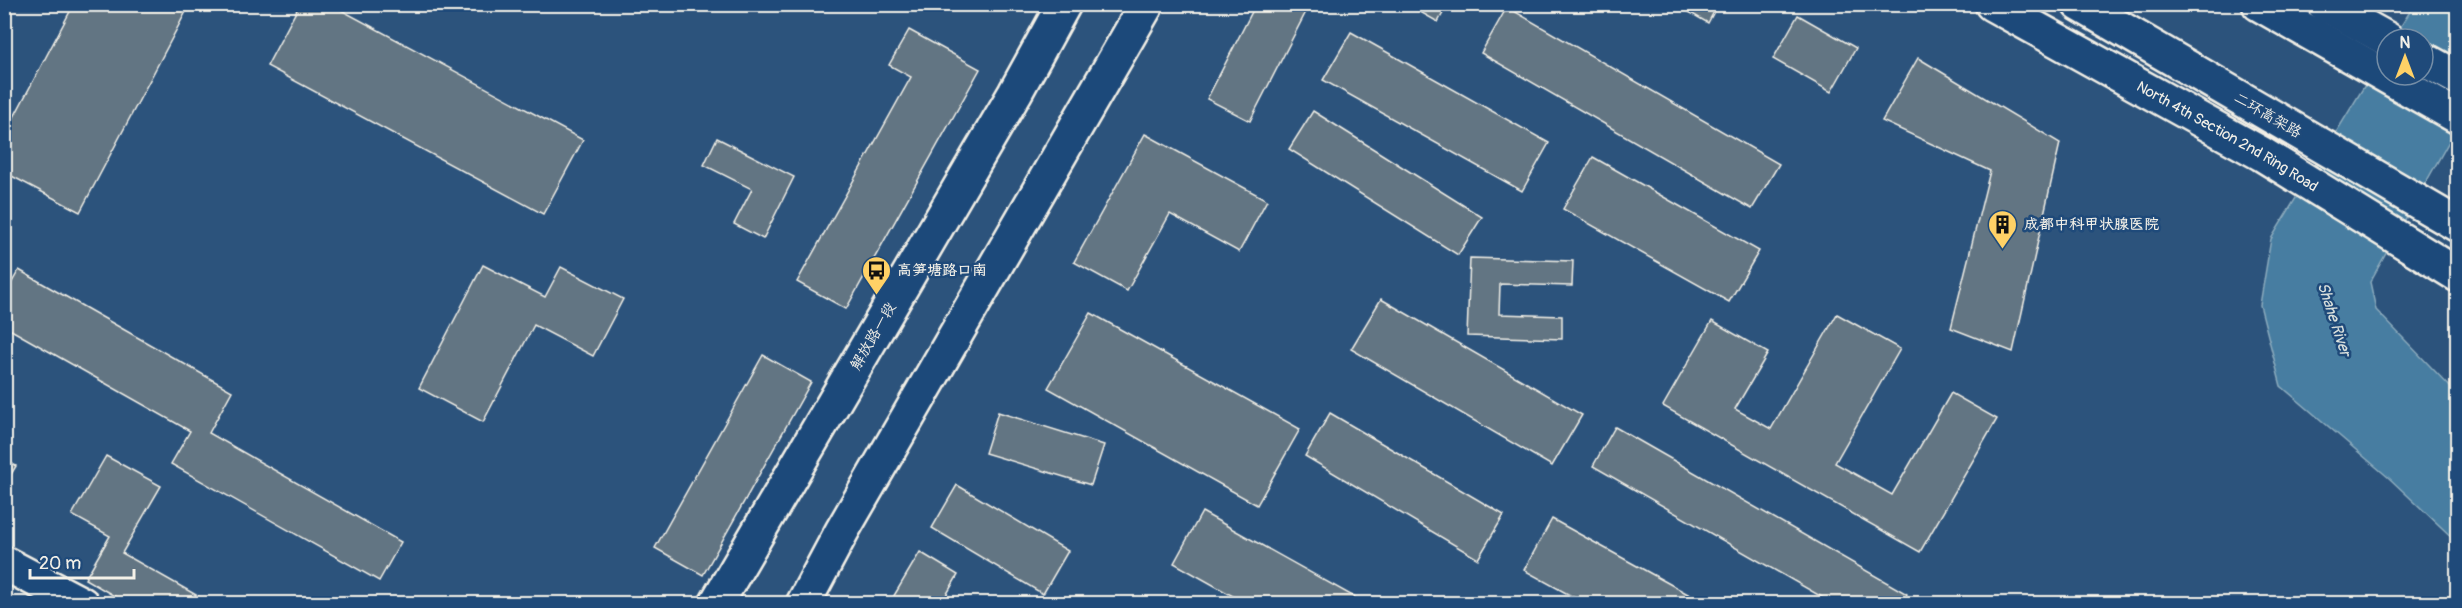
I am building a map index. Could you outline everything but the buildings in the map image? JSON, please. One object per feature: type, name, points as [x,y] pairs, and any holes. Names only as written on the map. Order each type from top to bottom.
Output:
[{"type":"main road","name":"解放路一段","points":[[716,603],[1016,93],[1064,4]]},
{"type":"main road","points":[[804,603],[842,531],[1147,4]]},
{"type":"main road","name":"North 4th Section 2nd Ring Road","points":[[1992,4],[2262,154],[2457,274]]},
{"type":"main road","name":"二环高架路","points":[[2079,4],[2457,225]]},
{"type":"main road","points":[[2259,4],[2457,117]]},
{"type":"main road","points":[[2324,4],[2375,32]]},
{"type":"main road","points":[[2435,66],[2457,78]]},
{"type":"main road","points":[[4,563],[82,603]]},
{"type":"water","name":"Shahe River","points":[[2414,5],[2457,5],[2457,127],[2370,282],[2376,310],[2457,394],[2457,542],[2389,478],[2281,386],[2260,305],[2271,239],[2375,69],[2375,87],[2435,87],[2435,27],[2400,27]]},
{"type":"place","name":"成都中科甲状腺医院","points":[[2003,250]]},
{"type":"place","name":"高笋塘路口南","points":[[876,296]]}]
